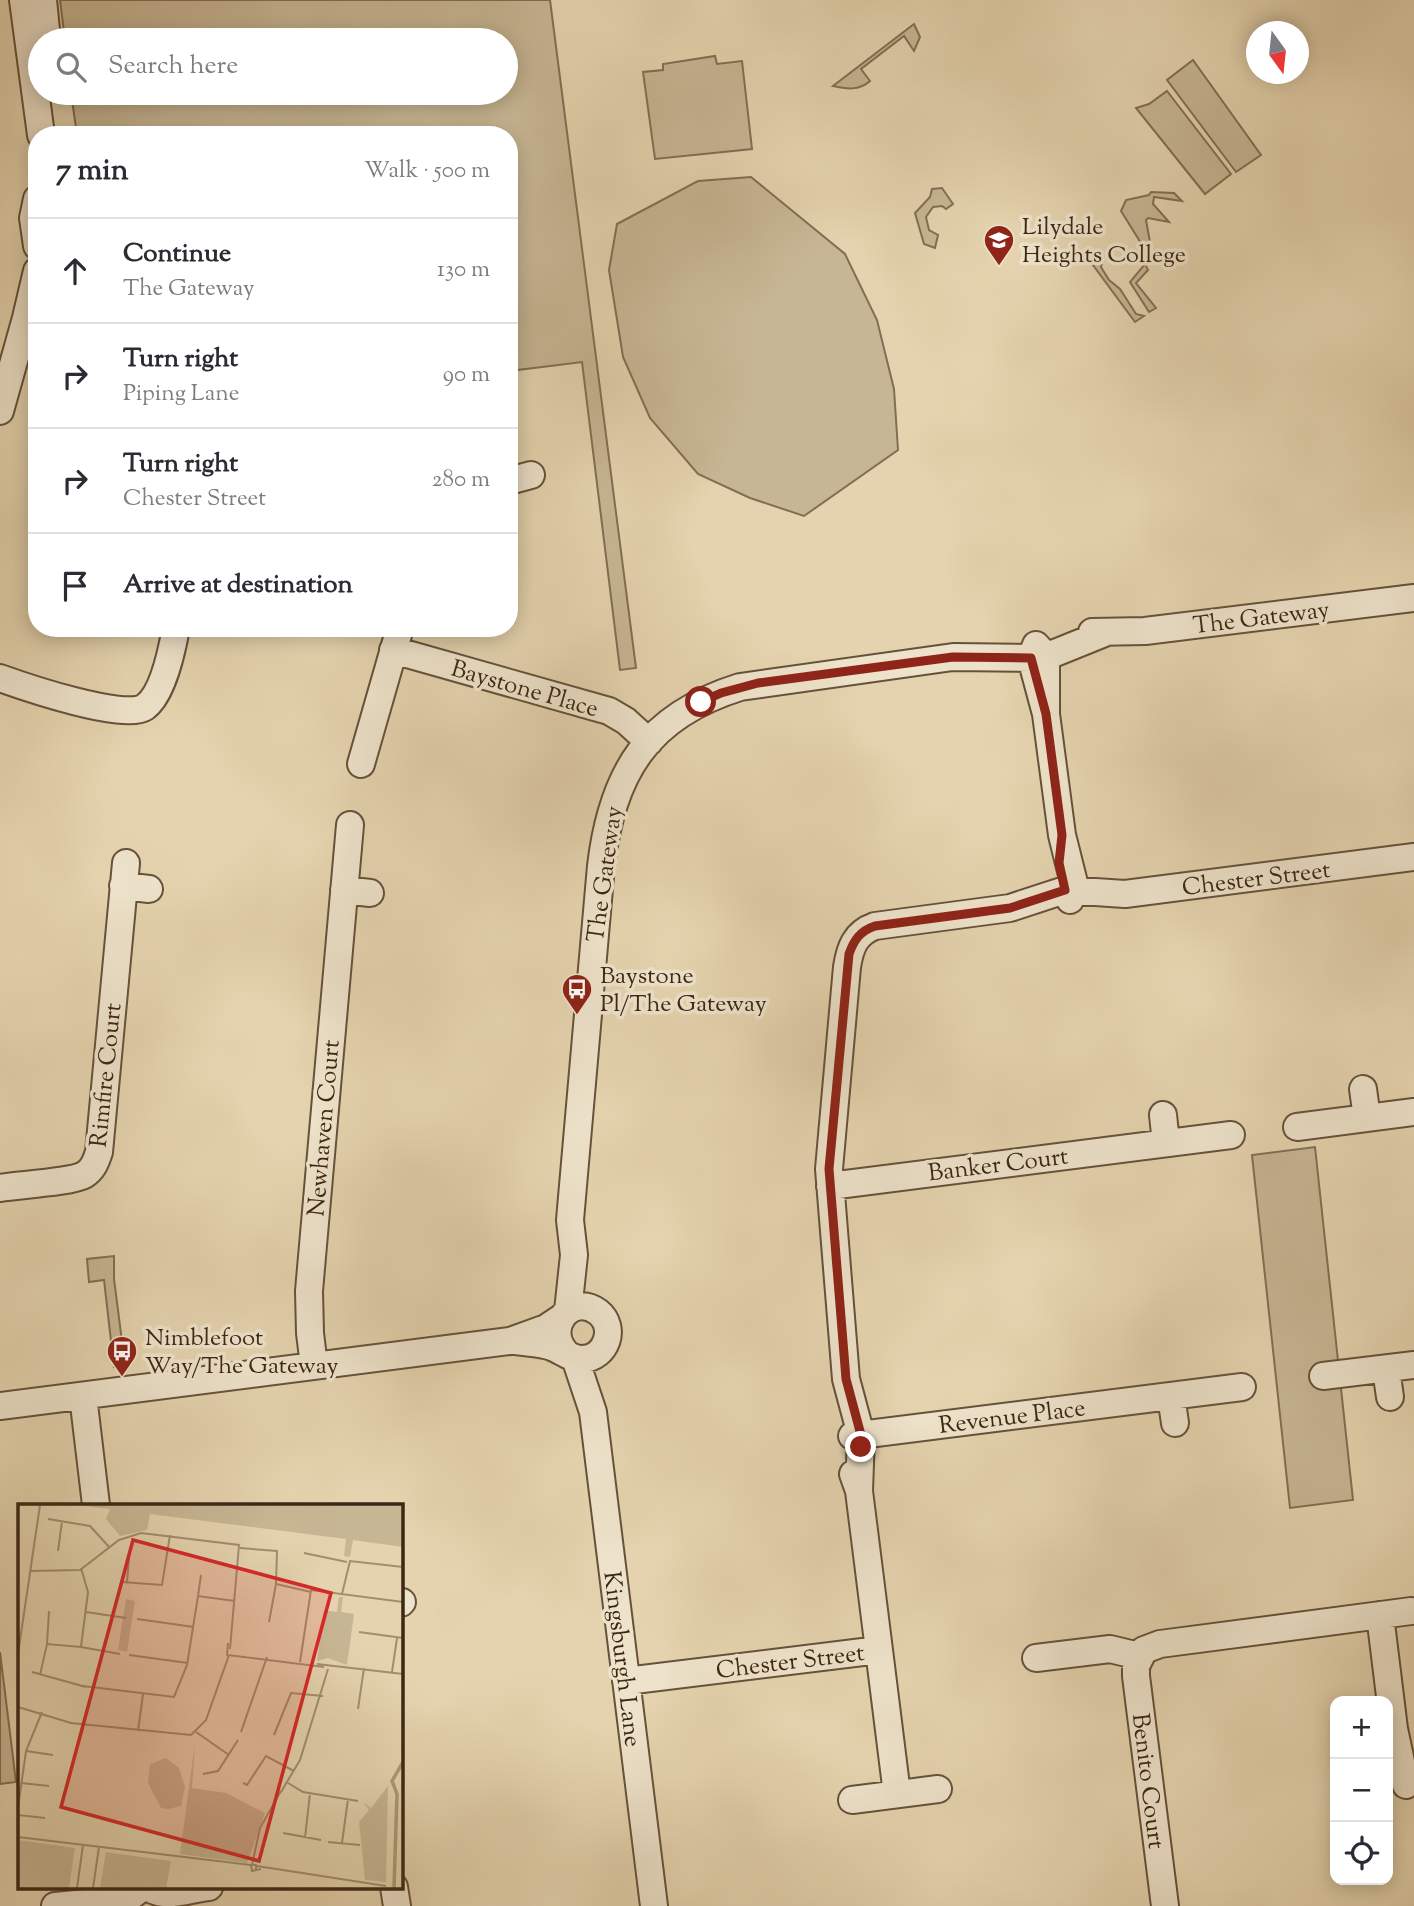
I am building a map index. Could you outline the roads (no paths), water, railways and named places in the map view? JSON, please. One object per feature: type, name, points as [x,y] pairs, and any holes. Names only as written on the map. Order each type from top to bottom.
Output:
[{"type":"street","points":[[23,0],[28,38]]},
{"type":"street","points":[[43,0],[46,28]]},
{"type":"street","points":[[37,105],[40,126]]},
{"type":"street","points":[[55,105],[57,126]]},
{"type":"street","points":[[0,411],[28,309]]},
{"type":"street","name":"The Gateway","points":[[574,1312],[574,1255],[570,1220],[604,838],[615,796],[634,760],[649,742],[682,713],[721,693],[740,687],[953,657],[974,648],[1037,653],[1071,635],[1153,630],[1414,598]]},
{"type":"street","points":[[0,678],[75,701],[123,711],[140,710],[147,706],[157,691],[174,637]]},
{"type":"street","name":"Baystone Place","points":[[361,764],[397,639],[609,711],[626,721],[649,742]]},
{"type":"street","points":[[1037,653],[1062,835],[1059,863],[1069,893]]},
{"type":"street","name":"Newhaven Court","points":[[314,1366],[309,1292],[350,825]]},
{"type":"street","name":"Chester Street","points":[[626,1681],[879,1650],[859,1491],[856,1436],[846,1379],[830,1186],[847,967],[856,938],[866,929],[887,924],[1010,908],[1048,908],[1069,893],[1101,901],[1125,894],[1388,862],[1414,856]]},
{"type":"street","name":"Chester Street","points":[[1388,862],[1414,863]]},
{"type":"street","name":"Rimfire Court","points":[[0,1188],[80,1177],[92,1169],[96,1161],[133,879]]},
{"type":"street","points":[[344,890],[370,893]]},
{"type":"street","points":[[1363,1089],[1367,1118]]},
{"type":"street","points":[[1297,1127],[1414,1112]]},
{"type":"street","points":[[1163,1115],[1166,1143]]},
{"type":"street","name":"Banker Court","points":[[830,1186],[1231,1135]]},
{"type":"street","points":[[0,1406],[510,1340],[540,1331],[574,1312],[606,1320],[608,1329],[605,1346],[580,1355],[510,1340]]},
{"type":"street","points":[[574,1312],[556,1333],[561,1348],[580,1355]]},
{"type":"street","name":"Kingsburgh Lane","points":[[580,1355],[593,1412],[654,1906]]},
{"type":"street","points":[[1323,1376],[1414,1365]]},
{"type":"street","points":[[1387,1368],[1390,1396]]},
{"type":"street","name":"Revenue Place","points":[[856,1436],[1242,1387]]},
{"type":"street","points":[[83,1396],[96,1504]]},
{"type":"street","points":[[1171,1396],[1175,1423]]},
{"type":"street","points":[[1036,1658],[1110,1649],[1128,1651],[1139,1656],[1150,1646],[1160,1644],[1411,1611]]},
{"type":"street","points":[[1380,1615],[1407,1757],[1406,1785]]},
{"type":"street","points":[[879,1650],[897,1794]]},
{"type":"street","name":"Benito Court","points":[[1139,1656],[1136,1676],[1165,1906]]},
{"type":"street","points":[[852,1800],[938,1789]]},
{"type":"street","points":[[106,1900],[129,1888]]},
{"type":"street","points":[[55,1906],[127,1899],[144,1888]]},
{"type":"street","points":[[147,1888],[162,1894],[172,1894],[189,1888]]},
{"type":"street","points":[[394,1888],[397,1906]]},
{"type":"place","name":"Lilydale Heights College","points":[[999,267]]},
{"type":"place","name":"Baystone Pl/The Gateway","points":[[577,1016]]},
{"type":"place","name":"Nimblefoot Way/The Gateway","points":[[122,1378]]}]
